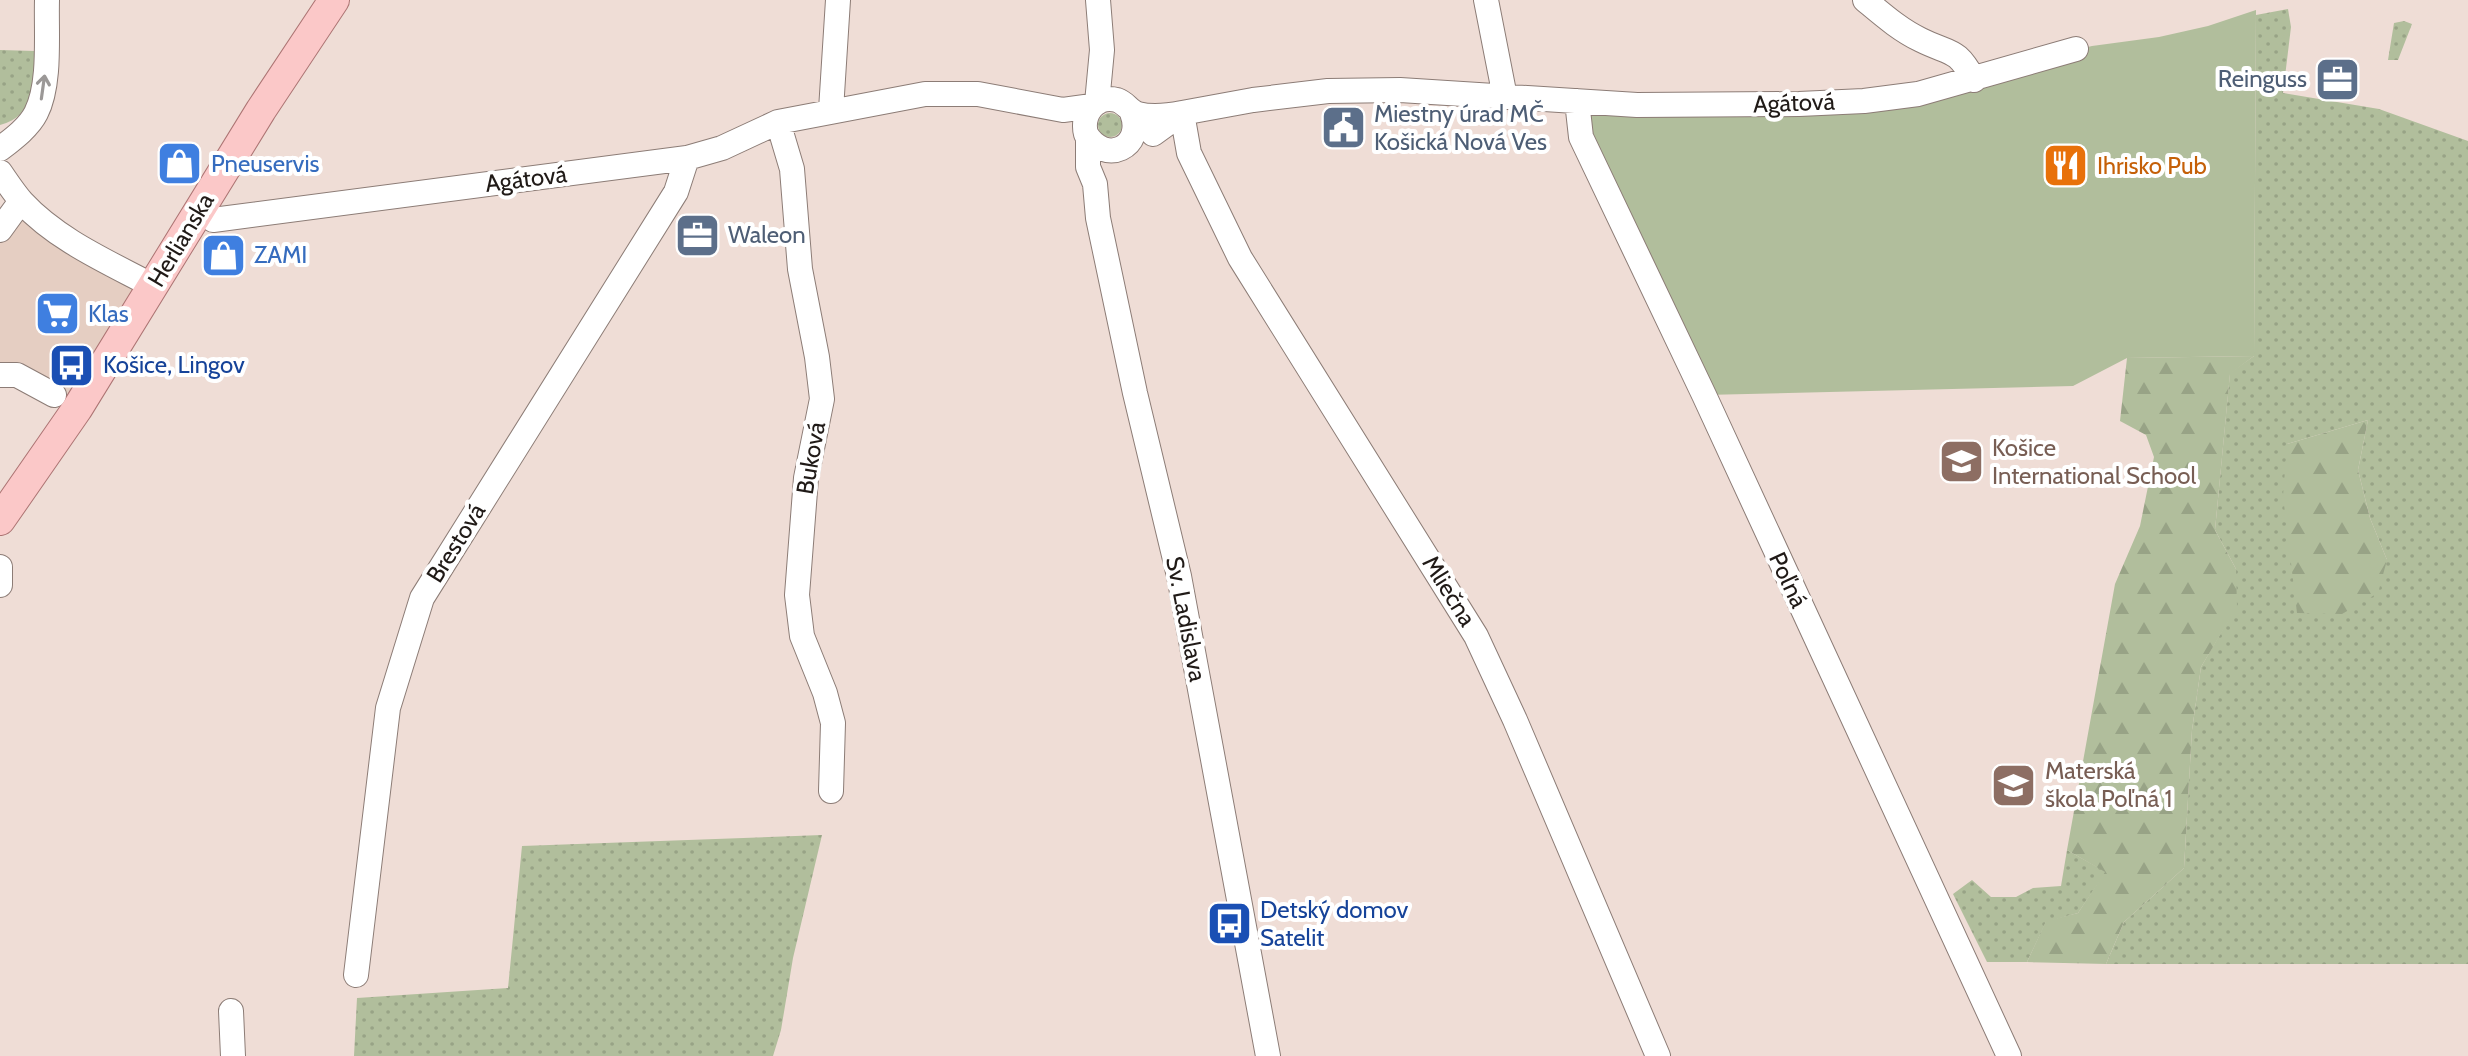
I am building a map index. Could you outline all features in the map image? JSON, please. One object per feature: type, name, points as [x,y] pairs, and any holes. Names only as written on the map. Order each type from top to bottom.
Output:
[{"type":"main road","name":"Herlianska","points":[[0,520],[77,409],[261,110],[334,0]]},
{"type":"street","points":[[0,149],[30,123],[39,105],[44,85],[47,0]]},
{"type":"street","points":[[831,110],[838,0]]},
{"type":"street","points":[[1095,184],[1136,129],[1102,50],[1098,0]]},
{"type":"street","points":[[1486,0],[1505,97]]},
{"type":"street","points":[[1865,0],[1889,21],[1923,41],[1952,51],[1963,60],[1974,80]]},
{"type":"street","name":"Agátová","points":[[1128,108],[1160,116],[1328,91],[1400,90],[1637,105],[1799,104],[1918,94],[2076,49]]},
{"type":"street","name":"Sv. Ladislava","points":[[1102,50],[1090,119],[1088,167],[1095,184],[1098,218],[1132,379],[1179,576],[1268,1056]]},
{"type":"street","name":"Agátová","points":[[213,220],[687,158],[722,148],[778,122],[925,94],[978,94],[1063,110],[1090,119]]},
{"type":"street","points":[[1128,108],[1114,100],[1090,119],[1100,149],[1120,147],[1153,134],[1182,113]]},
{"type":"street","name":"Poľná","points":[[1577,101],[1581,137],[1704,395],[2009,1056]]},
{"type":"street","name":"Mliečna","points":[[1182,113],[1189,153],[1240,258],[1476,636],[1658,1056]]},
{"type":"street","name":"Buková","points":[[778,122],[792,169],[800,269],[822,399],[806,478],[797,595],[802,636],[825,693],[833,723],[831,791]]},
{"type":"street","points":[[1153,134],[1189,153]]},
{"type":"street","name":"Brestová","points":[[356,975],[388,708],[422,598],[676,192],[687,158]]},
{"type":"street","points":[[0,172],[21,201],[46,223],[87,251],[153,286]]},
{"type":"street","points":[[0,230],[21,201]]},
{"type":"street","points":[[0,375],[17,375],[54,395]]},
{"type":"street","points":[[0,567],[0,585]]},
{"type":"street","points":[[231,1011],[233,1056]]},
{"type":"shaded area","points":[[21,201],[153,286],[77,409],[54,395],[0,375],[0,230]]},
{"type":"green space","points":[[2288,9],[2291,27],[2283,93],[2379,109],[2468,141],[2468,964],[2106,964],[2124,922],[2184,868],[2192,730],[2201,667],[2236,607],[2236,569],[2215,530],[2230,373],[2254,356],[2256,15]],"holes":[[[2368,420],[2358,470],[2370,518],[2387,560],[2287,444]]]},
{"type":"green space","points":[[2256,10],[2254,356],[2127,358],[2073,386],[1704,395],[1577,101],[1863,101],[2092,46],[2159,37],[2208,26]]},
{"type":"green space","points":[[2404,21],[2412,24],[2398,60],[2388,60],[2394,23]]},
{"type":"green space","points":[[0,50],[35,51],[33,86],[26,106],[12,121],[0,125]]},
{"type":"green space","points":[[1110,113],[1119,116],[1122,125],[1119,134],[1110,137],[1101,134],[1098,125],[1101,116]]},
{"type":"green space","points":[[2254,356],[2230,374],[2215,530],[2236,569],[2237,607],[2201,667],[2192,730],[2184,868],[2124,922],[2106,964],[2027,962],[2046,921],[2078,913],[2105,872],[2067,850],[2115,584],[2140,526],[2154,457],[2146,435],[2120,421],[2127,358]]},
{"type":"green space","points":[[2368,420],[2358,470],[2370,518],[2387,560],[2378,593],[2342,614],[2297,613],[2283,496],[2287,444]]},
{"type":"green space","points":[[822,835],[773,1056],[354,1056],[357,998],[508,988],[522,846]]},
{"type":"green space","points":[[2067,850],[2106,872],[2078,913],[2046,922],[2027,962],[1987,962],[1953,894],[1972,880],[1991,897],[2016,897],[2033,888],[2061,886]]},
{"type":"place","name":"Reinguss","points":[[2338,79]]},
{"type":"place","name":"Miestny úrad MČ Košická Nová Ves","points":[[1343,128]]},
{"type":"place","name":"Pneuservis","points":[[180,164]]},
{"type":"place","name":"Ihrisko Pub","points":[[2066,166]]},
{"type":"place","name":"Waleon","points":[[697,235]]},
{"type":"place","name":"ZAMI","points":[[223,255]]},
{"type":"place","name":"Klas","points":[[57,314]]},
{"type":"place","name":"Košice, Lingov","points":[[72,365]]},
{"type":"place","name":"Košice International School","points":[[1961,462]]},
{"type":"place","name":"Materská škola Poľná 1","points":[[2014,785]]},
{"type":"place","name":"Detský domov Satelit","points":[[1229,924]]}]
